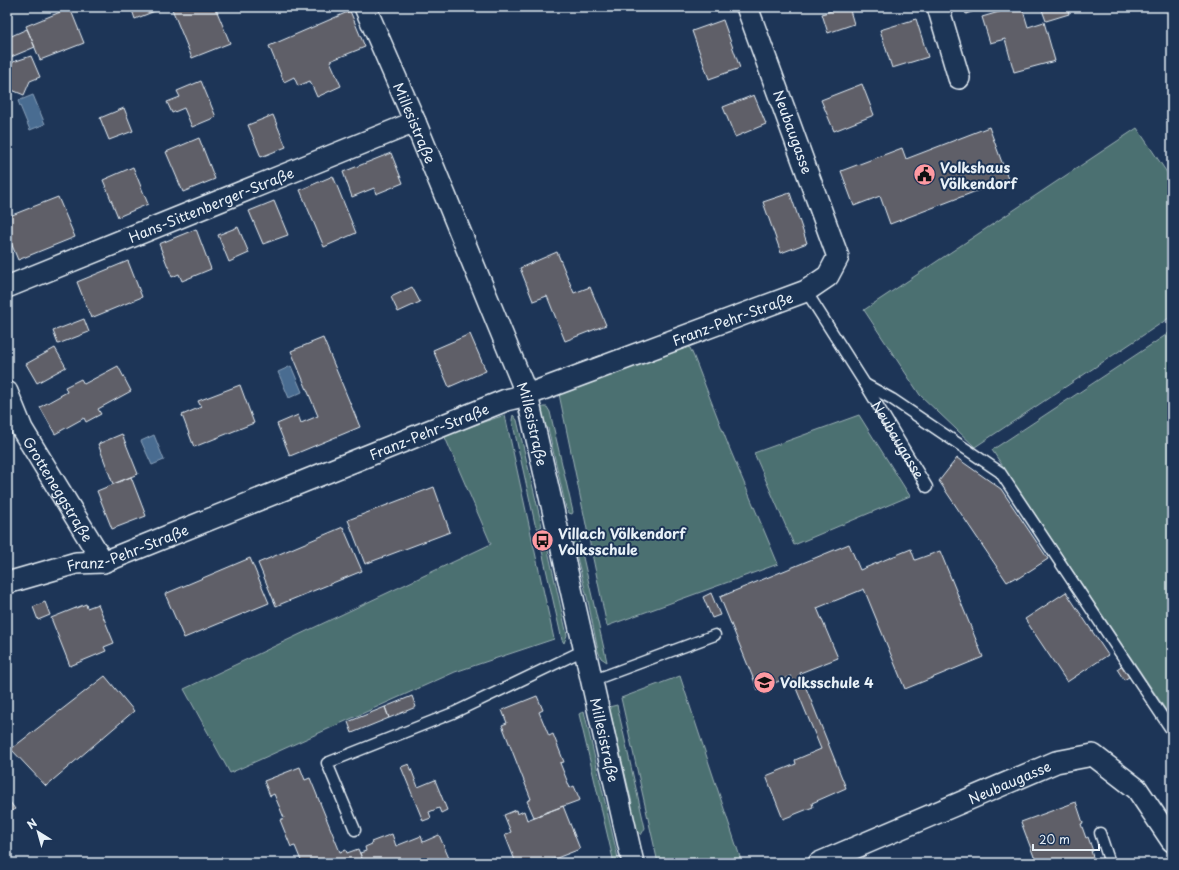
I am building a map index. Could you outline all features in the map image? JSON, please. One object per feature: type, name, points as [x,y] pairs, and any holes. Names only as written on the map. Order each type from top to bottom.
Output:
[{"type":"street","name":"Millesistraße","points":[[365,7],[415,122],[527,395],[633,863]]},
{"type":"street","name":"Neubaugasse","points":[[747,7],[838,257]]},
{"type":"street","points":[[938,7],[959,78]]},
{"type":"street","name":"Hans-Sittenberger-Straße","points":[[7,287],[415,122]]},
{"type":"street","name":"Franz-Pehr-Straße","points":[[7,583],[76,563],[103,562],[506,400],[527,395],[806,291],[828,276],[838,257]]},
{"type":"street","name":"Grotteneggstraße","points":[[7,392],[22,429],[103,562]]},
{"type":"street","name":"Neubaugasse","points":[[819,863],[1056,762],[1093,755],[1137,789],[1172,841]]},
{"type":"lane","name":"Neubaugasse","points":[[806,291],[928,487]]},
{"type":"lane","points":[[865,384],[892,399],[1000,472],[1172,731]]},
{"type":"lane","points":[[591,681],[715,635]]},
{"type":"lane","points":[[355,830],[327,763],[453,713],[584,650]]},
{"type":"lane","points":[[1100,833],[1110,863]]},
{"type":"green space","points":[[1137,128],[1172,180],[1172,316],[975,447],[920,395],[864,310]]},
{"type":"green space","points":[[1172,331],[1172,719],[992,450]]},
{"type":"green space","points":[[684,344],[690,348],[694,357],[729,447],[778,564],[607,626],[559,394]]},
{"type":"green space","points":[[547,407],[550,412],[573,512],[572,514],[569,513],[566,508],[548,428],[540,421],[540,409]]},
{"type":"green space","points":[[505,415],[554,639],[455,672],[230,773],[184,689],[491,544],[444,435]]},
{"type":"green space","points":[[513,415],[517,420],[542,526],[538,529],[535,524],[512,420]]},
{"type":"green space","points":[[859,415],[910,496],[794,545],[754,453]]},
{"type":"green space","points":[[576,527],[607,662],[601,658],[598,651],[588,601],[572,538],[571,532]]},
{"type":"green space","points":[[540,542],[543,542],[547,546],[567,635],[564,643],[562,640]]},
{"type":"green space","points":[[680,676],[742,863],[658,863],[621,698]]},
{"type":"green space","points":[[617,705],[645,828],[641,835],[634,826],[629,806],[632,803],[609,707]]},
{"type":"green space","points":[[584,711],[619,863],[614,863],[579,714]]},
{"type":"water","points":[[33,95],[45,124],[30,130],[18,101]]},
{"type":"water","points":[[291,366],[302,392],[289,398],[278,372]]},
{"type":"water","points":[[154,435],[164,460],[152,465],[141,441]]},
{"type":"building","points":[[131,7],[165,7],[135,19]]},
{"type":"building","points":[[178,7],[215,7],[230,43],[192,58],[172,9]]},
{"type":"building","points":[[843,7],[849,7],[854,24],[828,33],[822,14]]},
{"type":"building","points":[[964,7],[986,7],[966,14]]},
{"type":"building","points":[[1016,7],[1022,7],[1028,27],[1044,22],[1055,61],[1014,72],[1005,39],[990,43],[982,17]]},
{"type":"building","points":[[1041,7],[1067,7],[1069,14],[1046,21]]},
{"type":"building","points":[[70,8],[84,43],[40,60],[26,26]]},
{"type":"building","points":[[350,11],[365,47],[330,61],[341,86],[317,97],[310,81],[298,86],[294,77],[284,82],[269,46]]},
{"type":"building","points":[[916,19],[928,57],[892,68],[880,30]]},
{"type":"building","points":[[723,20],[740,68],[709,79],[692,31]]},
{"type":"building","points":[[27,29],[35,47],[11,57],[7,48],[7,38]]},
{"type":"building","points":[[31,56],[40,77],[30,81],[24,95],[7,88],[7,73],[13,62]]},
{"type":"building","points":[[201,81],[216,117],[192,127],[184,108],[172,113],[167,102],[180,97],[177,91]]},
{"type":"building","points":[[862,84],[874,115],[834,131],[821,100]]},
{"type":"building","points":[[754,95],[766,124],[735,137],[723,107]]},
{"type":"building","points":[[124,108],[133,131],[109,140],[100,118]]},
{"type":"building","points":[[273,115],[286,147],[261,157],[248,125]]},
{"type":"building","name":"Volkshaus Völkendorf","points":[[989,127],[1008,179],[890,224],[880,196],[854,206],[841,171],[902,148],[906,159]]},
{"type":"building","points":[[199,138],[215,179],[183,192],[166,152]]},
{"type":"building","points":[[391,153],[403,183],[376,194],[374,188],[352,197],[343,172]]},
{"type":"building","points":[[133,167],[148,204],[118,217],[103,180]]},
{"type":"building","points":[[333,176],[356,233],[324,247],[300,190]]},
{"type":"building","points":[[790,193],[807,243],[781,253],[763,202]]},
{"type":"building","points":[[58,197],[75,237],[18,260],[7,233],[7,217]]},
{"type":"building","points":[[274,201],[288,235],[263,244],[249,211]]},
{"type":"building","points":[[238,227],[249,253],[229,262],[218,235]]},
{"type":"building","points":[[196,229],[211,269],[182,281],[179,274],[172,277],[159,244]]},
{"type":"building","points":[[557,252],[574,293],[590,287],[606,325],[565,341],[547,296],[533,301],[520,268]]},
{"type":"building","points":[[128,261],[142,297],[91,318],[77,282]]},
{"type":"building","points":[[412,287],[420,302],[398,312],[391,297]]},
{"type":"building","points":[[84,319],[89,332],[58,344],[53,331]]},
{"type":"building","points":[[470,334],[486,371],[449,387],[433,350]]},
{"type":"building","points":[[323,338],[360,427],[290,456],[277,424],[298,415],[301,423],[318,416],[291,351]]},
{"type":"building","points":[[55,348],[66,367],[37,383],[26,364]]},
{"type":"building","points":[[118,366],[131,391],[98,409],[101,414],[86,422],[84,418],[55,434],[40,407],[67,392],[65,387],[81,379],[84,384]]},
{"type":"building","points":[[240,385],[254,423],[194,447],[182,415],[201,407],[198,401]]},
{"type":"building","points":[[122,434],[138,474],[113,484],[98,444]]},
{"type":"building","points":[[957,458],[1001,489],[1048,559],[1017,579],[1016,577],[1007,582],[939,481]]},
{"type":"building","points":[[131,477],[146,516],[112,529],[97,491]]},
{"type":"building","points":[[434,487],[450,532],[365,564],[348,520]]},
{"type":"building","points":[[343,527],[362,571],[276,606],[258,563]]},
{"type":"building","name":"Volksschule 4","points":[[849,544],[860,570],[911,549],[915,560],[940,551],[983,657],[905,689],[864,589],[817,608],[838,658],[800,673],[846,788],[812,803],[813,807],[783,819],[766,776],[796,764],[795,760],[821,749],[791,676],[758,690],[720,597]]},
{"type":"building","points":[[250,558],[269,603],[184,638],[165,594]]},
{"type":"building","points":[[1066,592],[1108,655],[1067,682],[1025,619]]},
{"type":"building","points":[[711,593],[720,615],[712,618],[703,597]]},
{"type":"building","points":[[45,602],[50,615],[38,620],[33,607]]},
{"type":"building","points":[[86,604],[87,608],[98,604],[114,643],[104,647],[106,651],[70,666],[51,618]]},
{"type":"building","points":[[1124,664],[1132,675],[1124,680],[1117,669]]},
{"type":"building","points":[[105,676],[134,711],[46,786],[11,749]]},
{"type":"building","points":[[412,696],[416,707],[389,718],[385,707]]},
{"type":"building","points":[[537,696],[543,710],[539,712],[549,736],[553,734],[564,762],[560,763],[570,788],[574,786],[580,800],[534,817],[527,801],[531,799],[502,725],[507,723],[502,710]]},
{"type":"building","points":[[385,707],[389,718],[352,733],[348,722]]},
{"type":"building","points":[[409,764],[418,787],[435,780],[447,810],[441,813],[439,808],[429,812],[431,818],[423,821],[401,767]]},
{"type":"building","points":[[300,767],[305,780],[310,778],[340,852],[346,850],[347,853],[358,849],[363,861],[357,863],[302,863],[295,846],[291,847],[280,820],[284,818],[274,794],[270,796],[264,781]]},
{"type":"building","points":[[7,798],[15,809],[7,814]]},
{"type":"building","points":[[1076,802],[1083,823],[1081,824],[1086,838],[1088,837],[1095,863],[1034,863],[1036,862],[1021,822]]},
{"type":"building","points":[[563,806],[580,849],[544,863],[516,863],[505,835],[511,832],[504,815],[516,810],[517,814],[524,811],[527,820]]},
{"type":"building","points":[[392,834],[396,846],[421,836],[423,842],[439,835],[451,863],[357,863],[363,861],[360,853],[366,851],[365,847],[372,844],[371,842]]},
{"type":"place","name":"Volkshaus Völkendorf","points":[[925,175]]},
{"type":"place","name":"Villach Völkendorf Volksschule","points":[[542,541]]},
{"type":"place","name":"Volksschule 4","points":[[765,682]]}]
